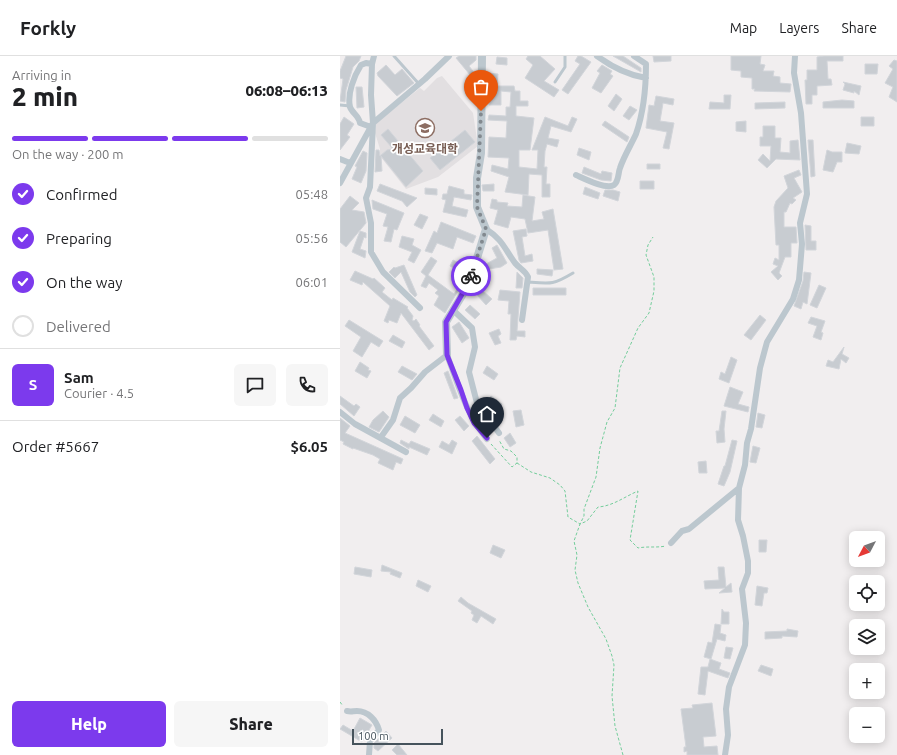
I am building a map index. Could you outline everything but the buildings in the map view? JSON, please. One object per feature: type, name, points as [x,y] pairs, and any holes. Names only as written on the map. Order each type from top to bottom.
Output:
[{"type":"street","points":[[374,56],[372,64],[371,95],[372,125],[370,187],[366,198],[372,223],[371,252],[383,272],[420,308]]},
{"type":"street","points":[[340,183],[372,125],[449,56]]},
{"type":"street","points":[[482,56],[480,153],[477,207],[486,229],[503,242],[516,264],[526,272],[528,277],[522,320]]},
{"type":"street","points":[[597,56],[607,63],[634,76],[646,78]]},
{"type":"street","points":[[576,175],[597,184],[610,186],[614,184],[636,134],[645,96],[646,64],[634,56]]},
{"type":"street","points":[[725,755],[728,735],[726,709],[729,687],[745,646],[746,623],[742,589],[748,573],[748,561],[744,536],[738,520],[739,488],[745,465],[747,443],[751,429],[760,368],[767,342],[793,300],[799,280],[802,244],[800,223],[807,194],[801,113],[794,73],[795,56]]},
{"type":"street","points":[[372,64],[362,64],[357,72],[349,96],[350,106],[360,123],[372,125]]},
{"type":"street","points":[[340,159],[350,163]]},
{"type":"street","points":[[486,229],[468,284],[446,322],[447,355],[474,423],[487,438]]},
{"type":"street","points":[[453,310],[472,328],[475,347],[469,372],[477,403],[499,433]]},
{"type":"street","points":[[380,437],[393,420],[400,398],[425,372],[447,355]]},
{"type":"street","points":[[340,412],[355,424],[406,452]]},
{"type":"street","points":[[672,542],[682,531],[690,529],[739,488]]},
{"type":"street","points":[[347,711],[364,712],[373,718],[377,723],[379,730],[370,741],[369,755]]},
{"type":"lane","points":[[394,56],[419,84]]},
{"type":"lane","points":[[555,82],[565,67],[566,56]]},
{"type":"lane","points":[[340,105],[350,106]]},
{"type":"lane","points":[[528,282],[550,284],[558,282],[573,273]]},
{"type":"path","points":[[624,755],[615,726],[612,696],[614,665],[612,656],[606,639],[588,607],[578,583],[575,570],[577,555],[574,541],[584,516],[584,509],[596,477],[600,448],[607,422],[615,408],[620,368],[638,328],[649,313],[654,291],[654,278],[646,255],[648,245],[653,237]]},
{"type":"path","points":[[499,433],[502,447],[515,455],[517,463],[531,472],[550,478],[560,485],[565,491],[568,517],[580,524]]},
{"type":"path","points":[[487,438],[512,467],[517,463]]},
{"type":"path","points":[[580,524],[587,521],[598,507],[610,506],[623,497],[638,491],[630,540],[638,548],[650,546],[659,548],[672,542]]},
{"type":"shaded area","name":"개성교육대학","points":[[442,76],[473,113],[478,146],[438,177],[406,189],[380,156],[380,149],[375,133],[376,123],[420,88],[424,91],[437,78]]},
{"type":"way so far","points":[[471,276],[486,229],[477,207],[477,178],[480,153],[481,111]]},
{"type":"place","name":"개성교육대학","points":[[425,128]]},
{"type":"route","points":[[471,276],[446,322],[447,355],[474,423],[487,438]]}]
